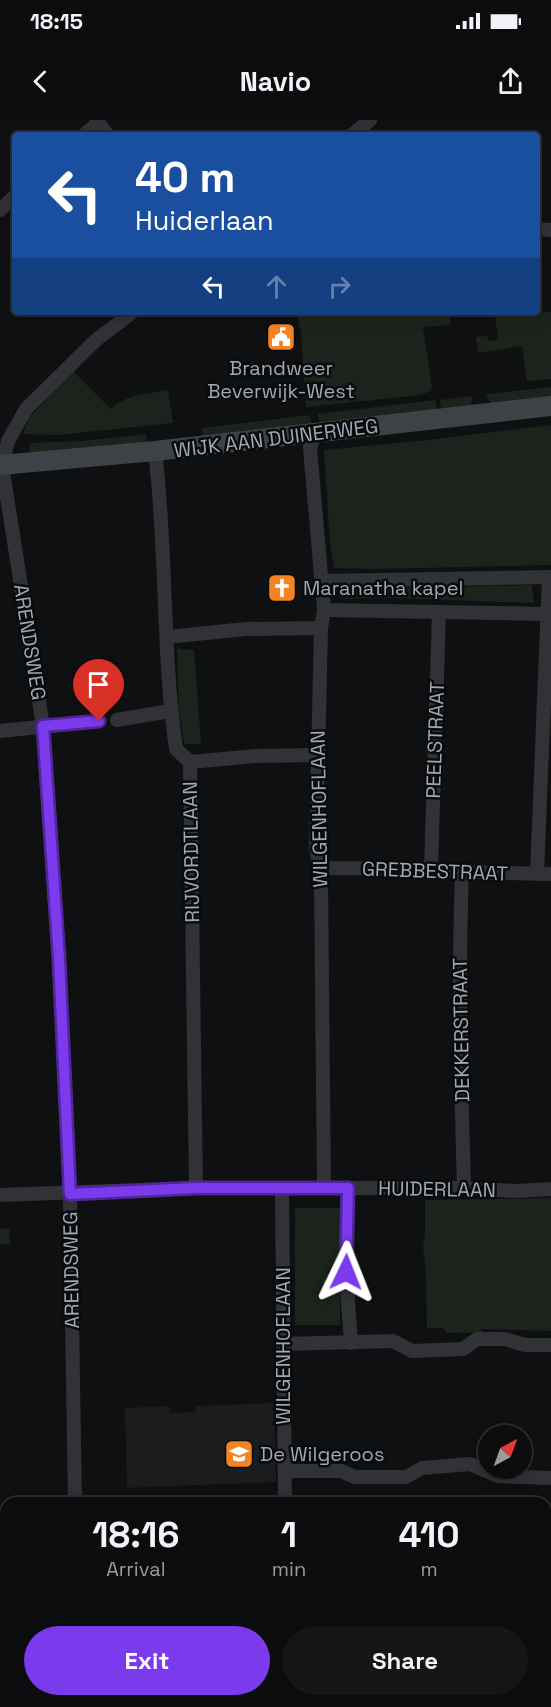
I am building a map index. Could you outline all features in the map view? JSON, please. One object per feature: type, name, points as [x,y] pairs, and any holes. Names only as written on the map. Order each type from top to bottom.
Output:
[{"type":"main road","name":"WIJK AAN DUINERWEG","points":[[1,465],[155,451],[551,406]]},
{"type":"street","points":[[356,132],[370,120]]},
{"type":"street","points":[[87,132],[97,121]]},
{"type":"street","points":[[1,465],[8,441],[26,409],[96,340],[129,315]]},
{"type":"street","name":"WILGENHOFLAAN","points":[[316,432],[310,448],[324,609],[321,628],[316,846],[321,877],[324,1188]]},
{"type":"street","name":"RIJVORDTLAAN","points":[[155,451],[162,530],[171,711],[176,749],[190,762],[196,1188]]},
{"type":"street","name":"ARENDSWEG","points":[[1,465],[43,726],[59,959],[70,1194],[75,1497]]},
{"type":"street","points":[[322,581],[550,577],[544,874]]},
{"type":"street","points":[[324,609],[548,614]]},
{"type":"street","name":"PEELSTRAAT","points":[[431,869],[439,612]]},
{"type":"street","points":[[167,637],[246,629],[321,628]]},
{"type":"street","points":[[117,720],[171,711]]},
{"type":"street","points":[[0,731],[99,721]]},
{"type":"street","points":[[190,762],[256,756],[317,755]]},
{"type":"street","name":"GREBBESTRAAT","points":[[319,868],[431,869],[544,874]]},
{"type":"street","name":"DEKKERSTRAAT","points":[[462,872],[460,925],[464,1188]]},
{"type":"street","name":"HUIDERLAAN","points":[[0,1195],[196,1188],[464,1188],[516,1191],[551,1189]]},
{"type":"street","name":"WILGENHOFLAAN","points":[[282,1188],[285,1497]]},
{"type":"street","points":[[348,1188],[346,1272],[351,1343]]},
{"type":"street","points":[[284,1344],[393,1341],[412,1351],[463,1349],[477,1339],[505,1339],[525,1345],[551,1345]]},
{"type":"street","points":[[285,1471],[341,1471],[355,1477],[406,1477],[422,1468],[470,1464],[498,1476],[551,1478]]},
{"type":"shaded area","points":[[551,312],[551,379],[527,381],[522,346],[478,353],[476,337],[488,336],[489,341],[498,340],[495,315],[540,315],[540,313]]},
{"type":"shaded area","points":[[297,315],[449,315],[450,325],[423,327],[432,387],[430,391],[421,395],[306,407],[301,332]]},
{"type":"shaded area","points":[[73,371],[111,409],[130,397],[168,390],[173,423],[59,435],[23,434],[29,418]]},
{"type":"shaded area","points":[[551,387],[551,398],[491,404],[486,394]]},
{"type":"shaded area","points":[[473,396],[470,407],[441,410],[440,400]]},
{"type":"shaded area","points":[[435,400],[437,411],[320,424],[318,414]]},
{"type":"shaded area","points":[[310,415],[312,425],[203,437],[202,428]]},
{"type":"shaded area","points":[[551,425],[551,565],[334,568],[330,543],[324,450]]},
{"type":"shaded area","points":[[146,434],[147,443],[30,455],[30,443],[83,441]]},
{"type":"shaded area","points":[[532,585],[534,603],[391,598],[344,599],[338,597],[342,590]]},
{"type":"shaded area","points":[[177,649],[194,650],[201,744],[184,744],[179,711]]},
{"type":"shaded area","points":[[551,1198],[551,1331],[480,1329],[484,1332],[447,1333],[443,1328],[427,1328],[423,1247],[425,1200]]},
{"type":"shaded area","points":[[295,1208],[340,1208],[340,1325],[295,1325]]},
{"type":"shaded area","points":[[9,1228],[10,1245],[0,1244],[0,1229]]},
{"type":"shaded area","points":[[274,1403],[276,1482],[127,1488],[125,1408],[169,1406],[170,1413],[196,1412],[196,1406]]},
{"type":"place","name":"Brandweer Beverwijk-West","points":[[281,337]]},
{"type":"place","name":"Maranatha kapel","points":[[282,588]]},
{"type":"place","name":"De Wilgeroos","points":[[239,1454]]},
{"type":"route","points":[[99,721],[43,726],[59,959],[70,1194],[196,1188],[348,1188],[346,1272]]}]
